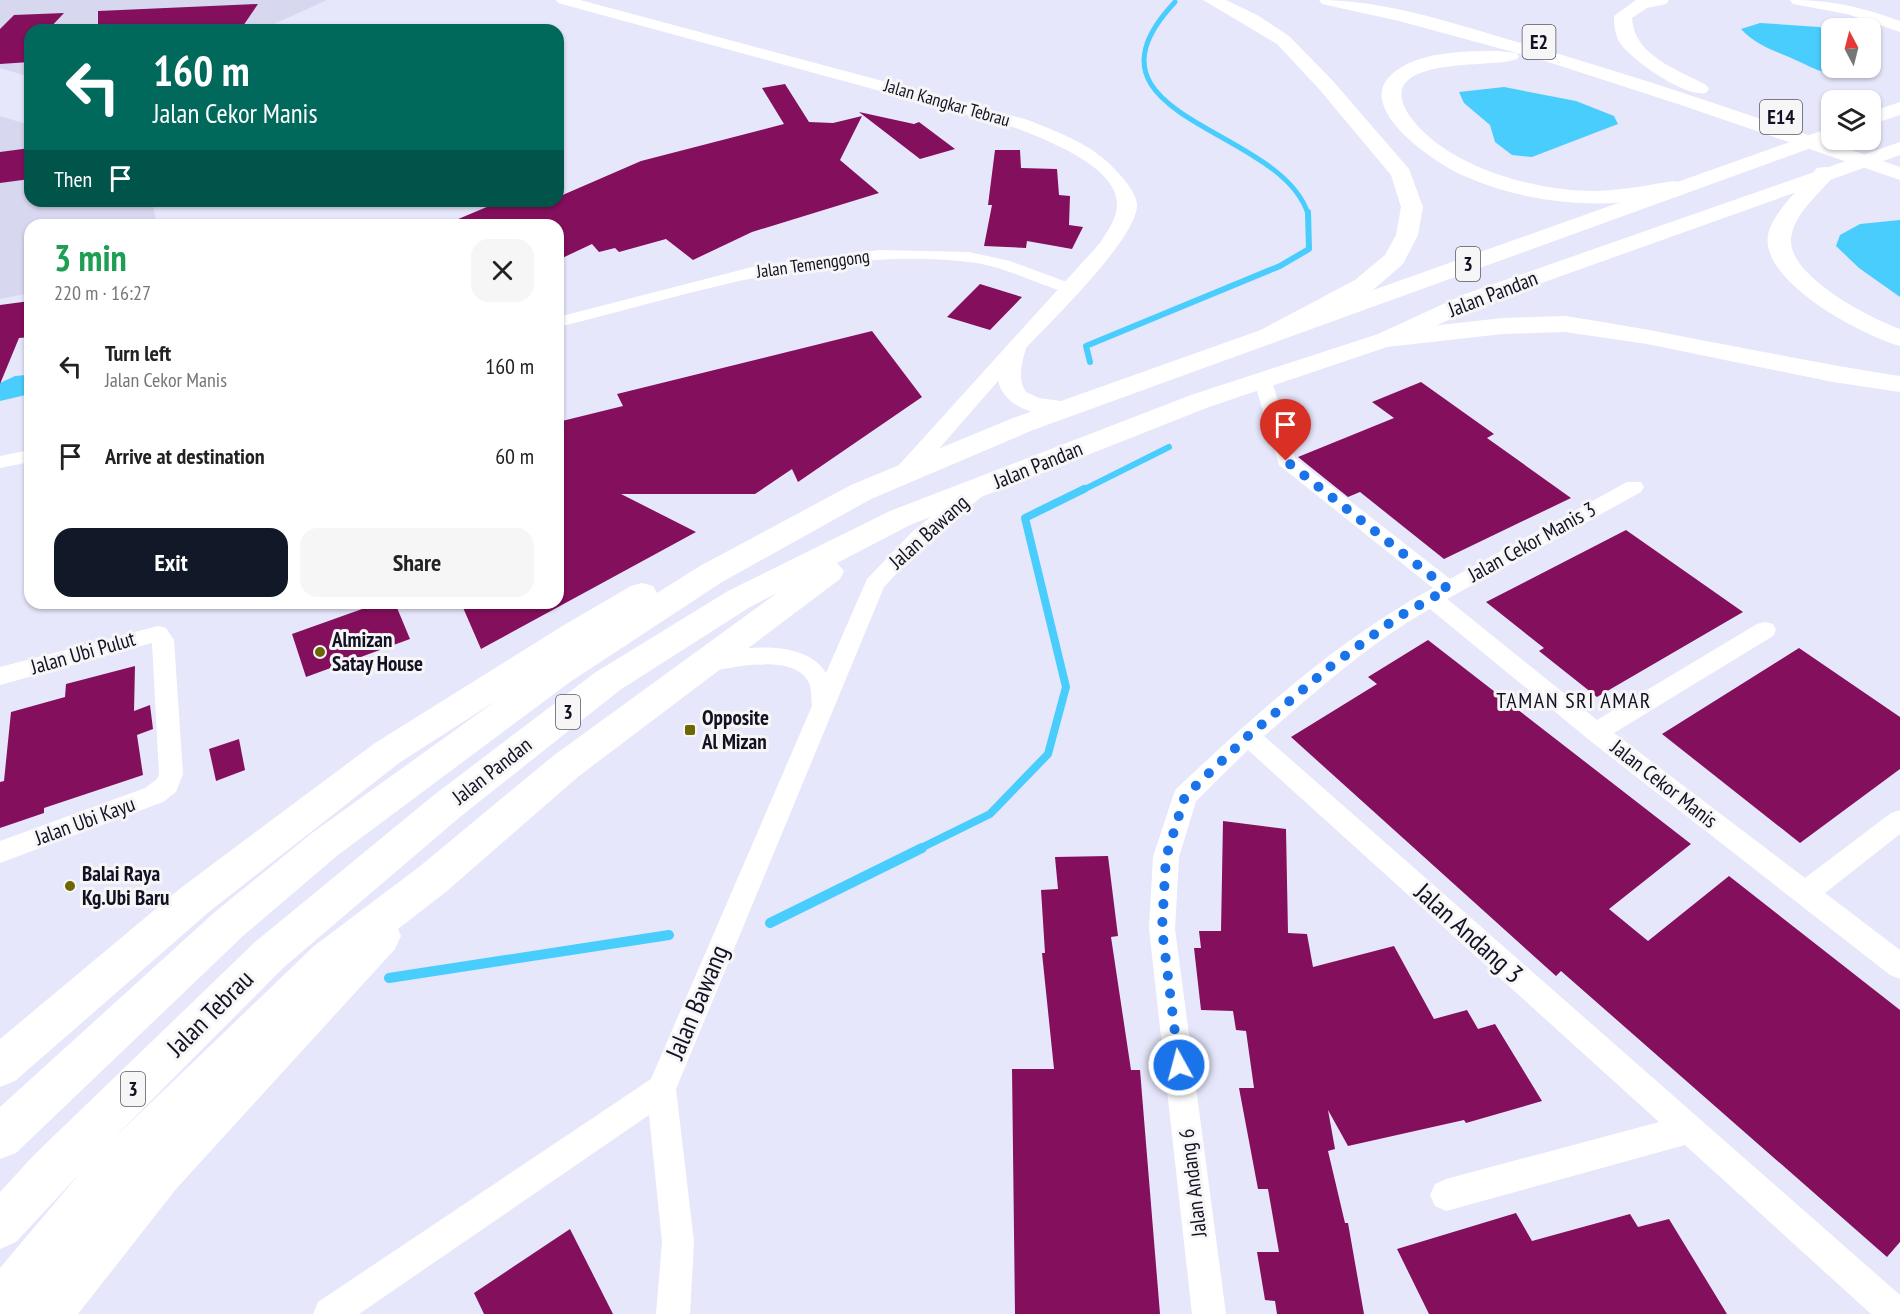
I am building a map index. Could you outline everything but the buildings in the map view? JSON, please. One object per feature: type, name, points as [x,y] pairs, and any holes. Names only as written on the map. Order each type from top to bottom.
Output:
[{"type":"highway","points":[[1212,0],[1251,19],[1283,40],[1326,85],[1401,174],[1412,207],[1407,235],[1395,259],[1364,285],[1262,339]]},
{"type":"highway","name":"E2","points":[[1328,0],[1419,21],[1606,74],[1900,174]]},
{"type":"highway","name":"E2","points":[[1368,0],[1540,42],[1707,94]]},
{"type":"highway","points":[[1660,0],[1641,4],[1623,16],[1624,35],[1642,56],[1707,94]]},
{"type":"highway","points":[[1799,0],[1851,10],[1900,27]]},
{"type":"highway","points":[[1606,74],[1514,57],[1455,59],[1432,63],[1398,79],[1392,89],[1392,99],[1402,119],[1414,134],[1433,150],[1472,172],[1510,183],[1580,196],[1609,197],[1674,188]]},
{"type":"highway","name":"E14","points":[[1707,94],[1821,130]]},
{"type":"highway","points":[[1881,115],[1900,108]]},
{"type":"highway","name":"Jalan Pandan","points":[[0,1137],[230,923],[325,844],[558,673],[711,574],[861,492],[1067,408],[1821,137]]},
{"type":"highway","name":"Jalan Pandan","points":[[269,955],[447,806],[608,681],[739,599],[900,518],[1200,401],[1270,404],[1387,339],[1474,299],[1900,148]]},
{"type":"highway","points":[[1879,150],[1900,157]]},
{"type":"highway","points":[[1825,173],[1784,224],[1779,237],[1780,249],[1806,283],[1832,305],[1860,322],[1899,338]]},
{"type":"highway","points":[[1387,339],[1502,326],[1565,324],[1647,336],[1833,374],[1900,384]]},
{"type":"highway","points":[[0,1066],[196,899],[387,753],[574,633],[677,574],[769,528],[861,492]]},
{"type":"highway","points":[[0,1305],[103,1181],[319,967],[433,879],[566,766],[900,518]]},
{"type":"highway","points":[[47,1314],[160,1173],[354,967],[433,879]]},
{"type":"highway","name":"Jalan Tebrau","points":[[0,1226],[50,1171],[269,955]]},
{"type":"street","name":"Jalan Kangkar Tebrau","points":[[562,0],[1022,124],[1071,144],[1099,161],[1121,188],[1127,204],[1122,224],[1107,247],[1016,346],[936,440],[901,476]]},
{"type":"street","name":"Jalan Temenggong","points":[[564,320],[760,270],[879,255],[969,257],[1004,264],[1069,288]]},
{"type":"street","name":"Jalan Kangkar Tebrau","points":[[1016,346],[1008,371],[1010,388],[1020,399],[1036,406],[1067,408]]},
{"type":"street","name":"Jalan Cekor Manis","points":[[1270,404],[1286,461],[1596,732],[1900,966]]},
{"type":"street","points":[[0,462],[24,457]]},
{"type":"street","name":"Jalan Cekor Manis 3","points":[[1439,593],[1634,487]]},
{"type":"street","name":"Jalan Bawang","points":[[673,1314],[678,1242],[661,1089],[875,584],[898,556],[978,489]]},
{"type":"street","name":"Jalan Andang 6","points":[[1209,1314],[1162,929],[1166,857],[1185,796],[1248,736],[1331,666],[1398,617],[1439,593]]},
{"type":"street","points":[[1596,732],[1765,630]]},
{"type":"street","name":"Jalan Ubi Pulut","points":[[0,676],[147,635],[158,634],[163,640],[164,651],[171,774],[167,785]]},
{"type":"street","points":[[704,664],[762,655],[800,662],[810,667],[817,676],[824,696],[823,708]]},
{"type":"street","name":"Jalan Andang 3","points":[[1248,736],[1896,1314]]},
{"type":"street","name":"Jalan Ubi Kayu","points":[[0,852],[154,795],[167,785]]},
{"type":"street","points":[[1805,893],[1900,820]]},
{"type":"street","points":[[330,1314],[661,1089]]},
{"type":"street","points":[[1446,1195],[1689,1129]]},
{"type":"street","points":[[1896,1314],[1900,1312]]},
{"type":"shaded area","points":[[0,0],[327,0],[274,24],[24,24],[24,75],[0,68]]},
{"type":"shaded area","points":[[0,116],[24,123],[24,207],[153,207],[156,219],[24,219],[24,294],[0,299]]},
{"type":"water","points":[[1760,23],[1821,28],[1821,70],[1763,46],[1741,29]]},
{"type":"water","points":[[1504,87],[1576,101],[1614,116],[1618,124],[1532,157],[1512,155],[1495,142],[1490,125],[1464,103],[1459,92]]},
{"type":"water","points":[[1900,220],[1900,297],[1859,268],[1836,246],[1840,235],[1860,224]]},
{"type":"water","points":[[24,375],[24,395],[0,401],[0,383],[15,376]]},
{"type":"waterway","points":[[1175,2],[1148,41],[1146,72],[1162,97],[1190,119],[1260,160],[1290,184],[1308,214]]},
{"type":"waterway","points":[[1090,362],[1086,346],[1280,266],[1309,249],[1308,212]]},
{"type":"waterway","points":[[1081,491],[1169,447]]},
{"type":"waterway","points":[[919,849],[990,814],[1048,754],[1066,687],[1025,518],[1084,489]]},
{"type":"waterway","points":[[770,923],[922,848]]},
{"type":"waterway","points":[[389,978],[669,935]]},
{"type":"place","name":"Almizan Satay House","points":[[320,652]]},
{"type":"place","name":"Opposite Al Mizan","points":[[690,730]]},
{"type":"place","name":"Balai Raya Kg.Ubi Baru","points":[[70,886]]},
{"type":"district","name":"TAMAN SRI AMAR","points":[[1574,700]]},
{"type":"route","points":[[1179,1065],[1162,929],[1166,857],[1185,796],[1248,736],[1331,666],[1398,617],[1448,589],[1286,461]]}]
